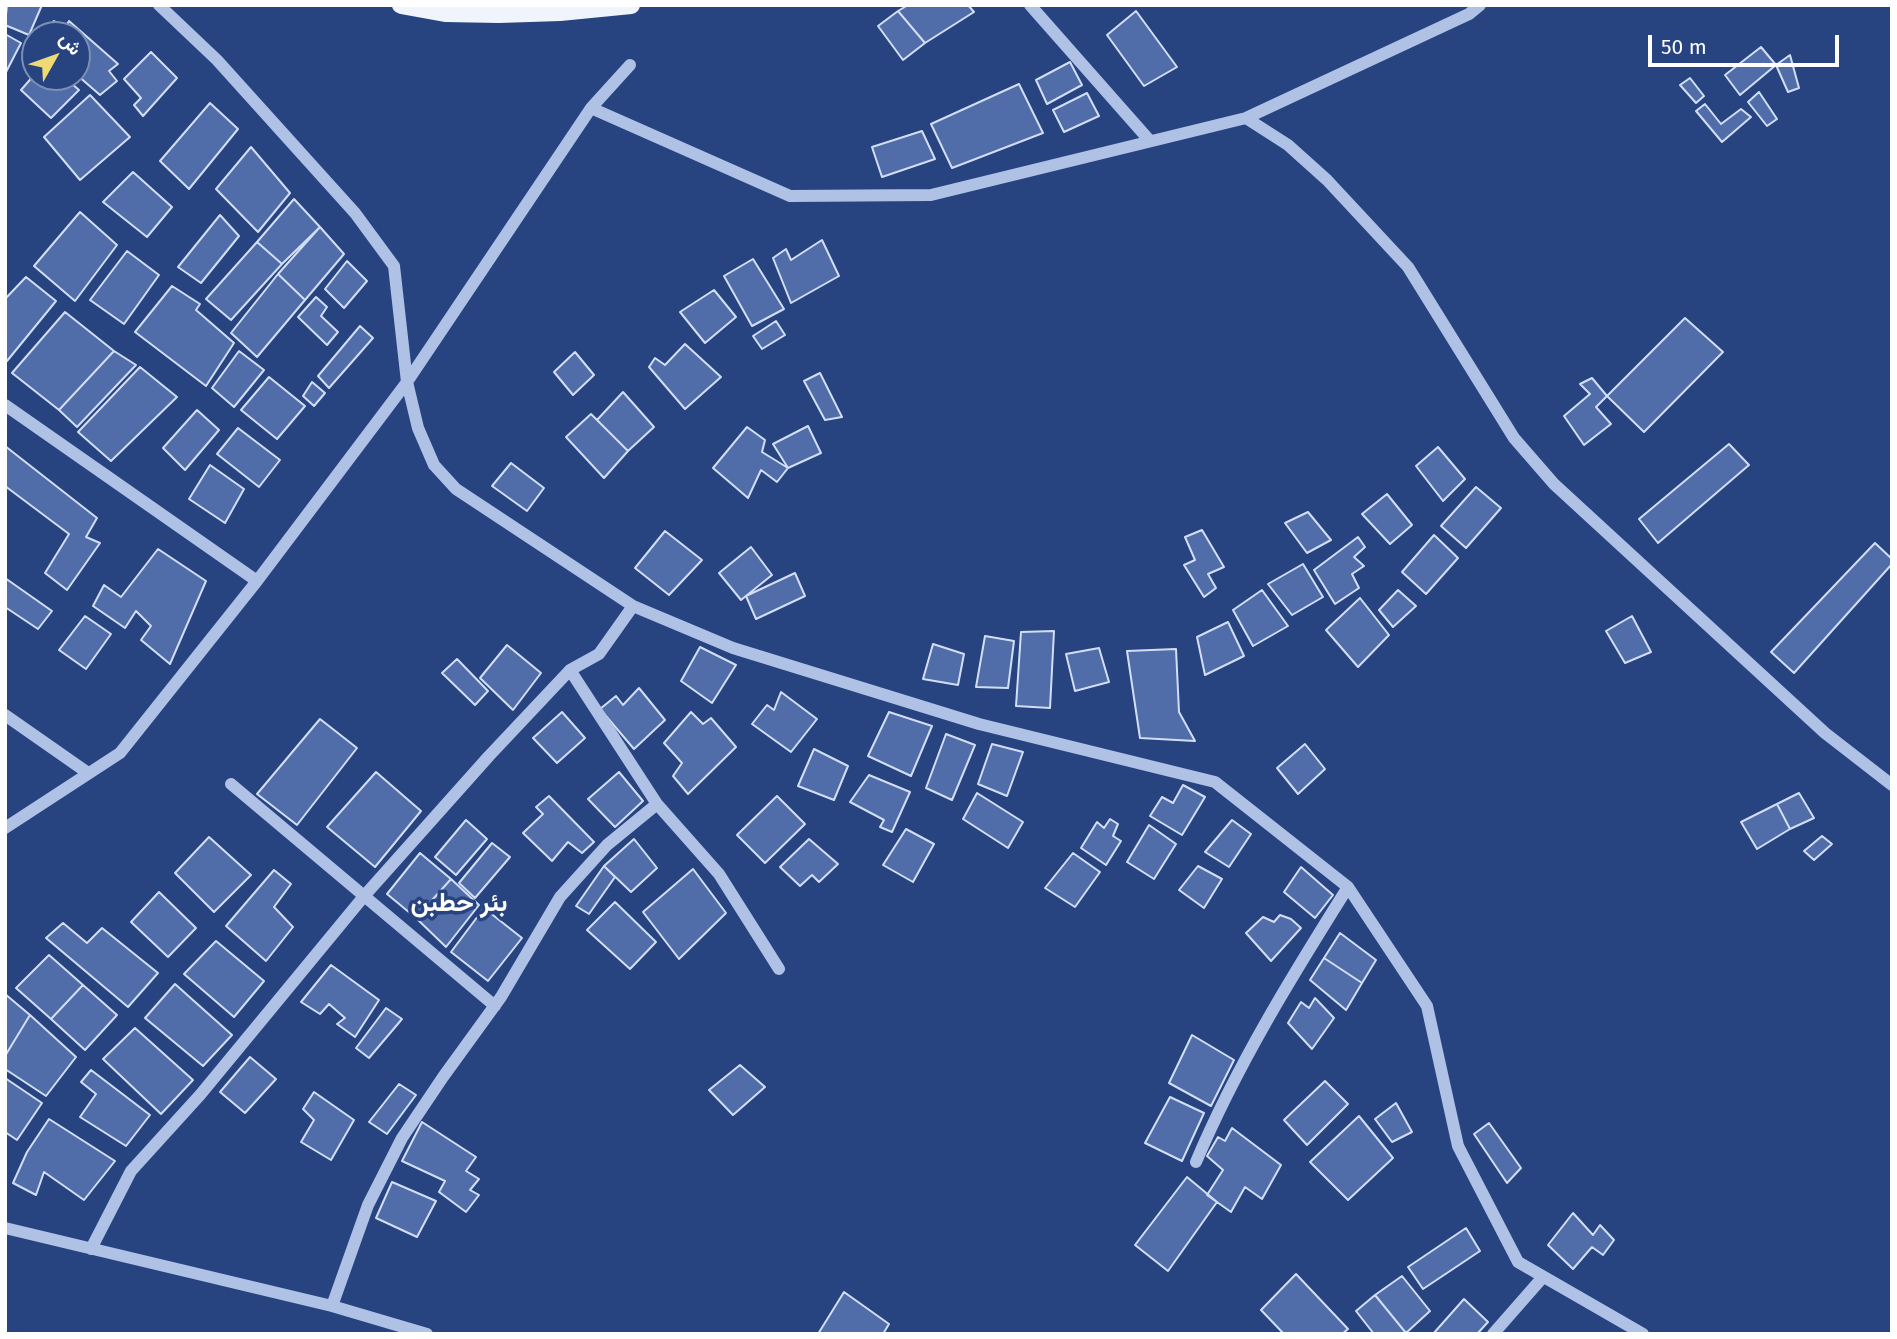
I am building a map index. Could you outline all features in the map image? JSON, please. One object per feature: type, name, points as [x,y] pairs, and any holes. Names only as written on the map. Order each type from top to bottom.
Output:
[{"type":"main road","points":[[401,5],[445,13],[499,14],[560,12],[631,5]]},
{"type":"street","points":[[159,5],[236,80],[355,213],[394,266],[407,382],[418,428],[434,465],[456,489],[633,606],[733,648],[979,724],[1215,782],[1348,887],[1427,1006],[1458,1146],[1518,1262],[1643,1334]]},
{"type":"street","points":[[1030,5],[1150,141]]},
{"type":"street","points":[[590,108],[790,196],[931,195],[1246,118],[1469,14],[1480,5]]},
{"type":"street","points":[[5,828],[120,753],[257,580],[407,382],[590,108],[630,65]]},
{"type":"street","points":[[1246,118],[1288,145],[1327,180],[1408,267],[1514,438],[1554,484],[1825,733],[1892,785]]},
{"type":"street","points":[[5,405],[257,580]]},
{"type":"street","points":[[91,1249],[131,1171],[200,1095],[365,895],[570,670],[599,654],[633,606]]},
{"type":"street","points":[[570,670],[657,804],[719,874],[779,969]]},
{"type":"street","points":[[5,715],[89,773]]},
{"type":"street","points":[[232,785],[495,1006]]},
{"type":"street","points":[[332,1306],[368,1205],[401,1138],[495,1006],[560,897],[607,845],[657,804]]},
{"type":"street","points":[[1196,1162],[1214,1118],[1275,1003],[1348,887]]},
{"type":"street","points":[[5,1228],[332,1306],[426,1334]]},
{"type":"street","points":[[1493,1334],[1543,1277]]},
{"type":"building","points":[[7,5],[42,5],[35,21],[21,21],[21,32],[5,25]]},
{"type":"building","points":[[908,5],[968,5],[974,12],[925,43],[898,11]]},
{"type":"building","points":[[898,11],[925,43],[903,60],[878,26]]},
{"type":"building","points":[[1136,11],[1177,67],[1144,86],[1107,35]]},
{"type":"building","points":[[5,34],[21,43],[5,74]]},
{"type":"building","points":[[91,40],[118,64],[109,71],[117,81],[100,95],[91,87]]},
{"type":"building","points":[[1761,47],[1776,65],[1740,95],[1725,75]]},
{"type":"building","points":[[151,52],[177,78],[143,116],[134,105],[141,98],[124,79]]},
{"type":"building","points":[[1790,55],[1799,88],[1788,92],[1776,65]]},
{"type":"building","points":[[1070,62],[1082,85],[1047,104],[1036,80]]},
{"type":"building","points":[[1690,78],[1704,96],[1696,103],[1680,85]]},
{"type":"building","points":[[1019,84],[1043,133],[952,168],[931,124]]},
{"type":"building","points":[[22,91],[78,91],[51,118]]},
{"type":"building","points":[[1759,92],[1777,119],[1767,126],[1748,102]]},
{"type":"building","points":[[1087,93],[1099,116],[1064,132],[1053,110]]},
{"type":"building","points":[[90,95],[130,137],[80,180],[44,137]]},
{"type":"building","points":[[210,103],[238,129],[189,189],[160,161]]},
{"type":"building","points":[[1705,104],[1721,124],[1741,109],[1751,117],[1722,142],[1696,111]]},
{"type":"building","points":[[922,131],[935,159],[882,177],[872,147]]},
{"type":"building","points":[[251,147],[290,193],[258,232],[216,189]]},
{"type":"building","points":[[133,172],[172,207],[147,237],[103,202]]},
{"type":"building","points":[[294,199],[320,227],[282,264],[257,242]]},
{"type":"building","points":[[80,212],[117,245],[75,301],[34,266]]},
{"type":"building","points":[[220,215],[239,236],[201,283],[178,267]]},
{"type":"building","points":[[320,227],[344,254],[305,300],[278,274]]},
{"type":"building","points":[[822,240],[839,276],[791,303],[773,258],[786,249],[791,260]]},
{"type":"building","points":[[257,242],[282,264],[231,320],[206,299]]},
{"type":"building","points":[[127,251],[159,275],[124,324],[90,300]]},
{"type":"building","points":[[753,259],[784,309],[752,326],[724,276]]},
{"type":"building","points":[[347,261],[367,281],[344,308],[325,289]]},
{"type":"building","points":[[278,274],[305,300],[257,357],[231,333]]},
{"type":"building","points":[[26,277],[56,301],[7,361],[5,299]]},
{"type":"building","points":[[172,286],[200,304],[196,310],[234,343],[206,386],[135,332]]},
{"type":"building","points":[[714,290],[736,317],[705,343],[680,312]]},
{"type":"building","points":[[316,297],[327,307],[321,316],[338,332],[327,345],[298,317]]},
{"type":"building","points":[[65,312],[114,351],[59,410],[12,373]]},
{"type":"building","points":[[1685,318],[1723,352],[1644,432],[1607,396]]},
{"type":"building","points":[[776,321],[785,335],[762,349],[753,336]]},
{"type":"building","points":[[360,326],[373,338],[329,388],[318,376]]},
{"type":"building","points":[[685,344],[721,377],[685,409],[649,367],[655,358],[665,365]]},
{"type":"building","points":[[114,351],[136,365],[77,427],[59,410]]},
{"type":"building","points":[[239,351],[264,370],[234,407],[212,388]]},
{"type":"building","points":[[575,352],[594,375],[573,395],[554,372]]},
{"type":"building","points":[[140,367],[177,397],[111,461],[78,432]]},
{"type":"building","points":[[820,373],[842,417],[825,420],[804,381]]},
{"type":"building","points":[[269,377],[305,406],[277,439],[241,410]]},
{"type":"building","points":[[1592,378],[1607,396],[1596,407],[1611,424],[1584,445],[1564,416],[1590,394],[1580,384]]},
{"type":"building","points":[[312,382],[325,393],[314,406],[303,396]]},
{"type":"building","points":[[623,392],[654,427],[628,451],[597,420]]},
{"type":"building","points":[[197,410],[219,430],[185,470],[163,448]]},
{"type":"building","points":[[591,414],[628,451],[604,478],[566,437]]},
{"type":"building","points":[[808,426],[821,453],[788,468],[773,444]]},
{"type":"building","points":[[747,427],[765,440],[762,452],[788,468],[777,482],[761,470],[748,498],[713,468]]},
{"type":"building","points":[[238,428],[280,460],[259,487],[217,454]]},
{"type":"building","points":[[1729,444],[1749,465],[1658,543],[1639,519]]},
{"type":"building","points":[[5,446],[97,518],[86,537],[100,543],[67,590],[45,573],[69,534],[5,486]]},
{"type":"building","points":[[1438,447],[1465,479],[1443,501],[1416,466]]},
{"type":"building","points":[[511,463],[544,488],[527,511],[492,486]]},
{"type":"building","points":[[210,465],[244,489],[225,523],[189,499]]},
{"type":"building","points":[[1476,487],[1501,508],[1466,548],[1441,526]]},
{"type":"building","points":[[1387,494],[1412,525],[1390,544],[1362,514]]},
{"type":"building","points":[[1308,512],[1331,540],[1307,553],[1285,523]]},
{"type":"building","points":[[1202,530],[1224,567],[1208,574],[1216,588],[1204,597],[1184,565],[1195,560],[1185,537]]},
{"type":"building","points":[[665,531],[702,560],[669,595],[635,568]]},
{"type":"building","points":[[1434,535],[1458,558],[1426,594],[1402,572]]},
{"type":"building","points":[[1358,537],[1365,547],[1354,557],[1364,566],[1352,574],[1359,588],[1335,604],[1314,570]]},
{"type":"building","points":[[1875,543],[1892,559],[1892,564],[1794,673],[1771,652]]},
{"type":"building","points":[[751,547],[772,575],[741,600],[719,573]]},
{"type":"building","points":[[158,549],[206,581],[170,664],[141,640],[151,626],[136,611],[125,628],[93,606],[104,585],[121,597]]},
{"type":"building","points":[[1303,564],[1323,597],[1292,615],[1268,584]]},
{"type":"building","points":[[795,573],[805,596],[756,619],[746,596]]},
{"type":"building","points":[[5,578],[52,611],[38,629],[5,607]]},
{"type":"building","points":[[1262,590],[1288,626],[1253,646],[1233,610]]},
{"type":"building","points":[[1398,590],[1416,606],[1393,627],[1379,610]]},
{"type":"building","points":[[1360,598],[1389,635],[1358,667],[1326,630]]},
{"type":"building","points":[[85,616],[111,634],[86,669],[59,650]]},
{"type":"building","points":[[1632,616],[1651,652],[1625,663],[1606,631]]},
{"type":"building","points":[[1228,622],[1244,656],[1205,675],[1197,637]]},
{"type":"building","points":[[1054,631],[1050,708],[1016,706],[1021,632]]},
{"type":"building","points":[[985,636],[1014,641],[1008,688],[976,687]]},
{"type":"building","points":[[933,644],[964,654],[958,685],[923,679]]},
{"type":"building","points":[[507,645],[541,673],[513,710],[480,678]]},
{"type":"building","points":[[700,647],[736,665],[712,703],[681,681]]},
{"type":"building","points":[[1099,648],[1109,682],[1075,691],[1066,654]]},
{"type":"building","points":[[1176,649],[1179,712],[1195,741],[1140,738],[1127,651]]},
{"type":"building","points":[[457,659],[488,691],[475,705],[442,673]]},
{"type":"building","points":[[639,688],[665,720],[634,749],[600,709],[616,696],[623,705]]},
{"type":"building","points":[[781,692],[817,719],[791,752],[752,724],[767,705],[774,710]]},
{"type":"building","points":[[562,712],[585,738],[557,763],[533,738]]},
{"type":"building","points":[[691,712],[703,724],[711,718],[736,747],[688,794],[673,776],[682,763],[664,743]]},
{"type":"building","points":[[889,712],[932,726],[911,776],[868,756]]},
{"type":"building","points":[[320,719],[357,748],[297,825],[257,794]]},
{"type":"building","points":[[946,734],[975,745],[952,800],[926,788]]},
{"type":"building","points":[[992,744],[1023,752],[1007,796],[978,784]]},
{"type":"building","points":[[1305,744],[1325,769],[1298,794],[1277,768]]},
{"type":"building","points":[[814,749],[848,766],[834,800],[798,786]]},
{"type":"building","points":[[376,772],[421,811],[375,867],[327,827]]},
{"type":"building","points":[[619,772],[643,801],[615,827],[588,799]]},
{"type":"building","points":[[869,775],[910,792],[892,832],[880,827],[884,820],[850,802]]},
{"type":"building","points":[[1183,785],[1205,797],[1182,835],[1150,816],[1162,797],[1173,803]]},
{"type":"building","points":[[977,793],[1023,822],[1008,848],[963,819]]},
{"type":"building","points":[[1799,793],[1814,818],[1790,829],[1777,804]]},
{"type":"building","points":[[549,796],[594,842],[582,853],[568,842],[552,861],[523,833],[543,814],[536,807]]},
{"type":"building","points":[[777,796],[805,824],[765,863],[737,835]]},
{"type":"building","points":[[1777,804],[1790,829],[1757,849],[1741,822]]},
{"type":"building","points":[[1110,819],[1118,824],[1113,836],[1121,841],[1106,865],[1081,848],[1097,822],[1104,828]]},
{"type":"building","points":[[466,820],[487,839],[456,875],[435,857]]},
{"type":"building","points":[[1232,820],[1251,834],[1229,867],[1205,852]]},
{"type":"building","points":[[1149,825],[1176,844],[1154,879],[1127,862]]},
{"type":"building","points":[[906,829],[934,844],[913,882],[883,865]]},
{"type":"building","points":[[1822,836],[1832,844],[1814,860],[1804,851]]},
{"type":"building","points":[[209,837],[251,875],[214,912],[175,873]]},
{"type":"building","points":[[634,839],[657,868],[631,892],[604,866]]},
{"type":"building","points":[[809,839],[838,864],[819,882],[812,875],[800,886],[780,867]]},
{"type":"building","points":[[492,843],[510,857],[475,898],[459,883]]},
{"type":"building","points":[[420,853],[451,879],[416,918],[387,894]]},
{"type":"building","points":[[1073,853],[1100,872],[1075,907],[1045,888]]},
{"type":"building","points":[[604,866],[615,877],[589,914],[576,906]]},
{"type":"building","points":[[1198,866],[1222,879],[1204,908],[1179,890]]},
{"type":"building","points":[[1301,867],[1333,895],[1315,918],[1284,892]]},
{"type":"building","points":[[693,869],[726,913],[679,959],[643,912]]},
{"type":"building","points":[[274,870],[291,884],[274,907],[293,927],[266,961],[226,926]]},
{"type":"building","points":[[451,879],[479,905],[446,947],[416,918]]},
{"type":"building","points":[[159,892],[196,928],[168,957],[131,922]]},
{"type":"building","points":[[615,902],[656,942],[630,969],[587,930]]},
{"type":"building","points":[[484,908],[522,938],[488,981],[451,952]]},
{"type":"building","points":[[1280,915],[1291,919],[1301,928],[1271,961],[1246,933],[1263,917],[1274,922]]},
{"type":"building","points":[[63,923],[87,943],[102,928],[158,973],[128,1007],[46,938]]},
{"type":"building","points":[[1340,933],[1376,960],[1362,983],[1324,958]]},
{"type":"building","points":[[216,941],[264,981],[234,1017],[184,974]]},
{"type":"building","points":[[49,955],[83,985],[51,1019],[16,988]]},
{"type":"building","points":[[1324,958],[1362,983],[1346,1010],[1310,980]]},
{"type":"building","points":[[331,965],[379,1000],[355,1037],[337,1024],[345,1018],[329,1004],[320,1014],[301,1002]]},
{"type":"building","points":[[175,984],[232,1035],[203,1066],[145,1018]]},
{"type":"building","points":[[83,985],[117,1015],[85,1050],[51,1019]]},
{"type":"building","points":[[5,994],[30,1015],[5,1056]]},
{"type":"building","points":[[1315,998],[1334,1018],[1312,1049],[1288,1023],[1301,1002],[1309,1008]]},
{"type":"building","points":[[386,1008],[402,1019],[369,1058],[356,1048]]},
{"type":"building","points":[[30,1015],[76,1057],[46,1096],[5,1069],[5,1056]]},
{"type":"building","points":[[135,1028],[193,1080],[161,1114],[103,1059]]},
{"type":"building","points":[[1192,1035],[1234,1060],[1211,1106],[1169,1083]]},
{"type":"building","points":[[250,1057],[276,1079],[245,1113],[220,1092]]},
{"type":"building","points":[[740,1065],[765,1087],[733,1115],[709,1090]]},
{"type":"building","points":[[91,1070],[150,1115],[126,1146],[80,1117],[96,1094],[81,1082]]},
{"type":"building","points":[[5,1078],[42,1103],[17,1140],[5,1132]]},
{"type":"building","points":[[1325,1081],[1348,1104],[1307,1145],[1284,1120]]},
{"type":"building","points":[[399,1084],[416,1095],[387,1134],[369,1122]]},
{"type":"building","points":[[314,1092],[354,1120],[331,1160],[301,1142],[314,1120],[303,1109]]},
{"type":"building","points":[[1170,1097],[1204,1113],[1182,1161],[1145,1143]]},
{"type":"building","points":[[1396,1103],[1412,1132],[1392,1142],[1375,1119]]},
{"type":"building","points":[[1359,1116],[1393,1158],[1348,1200],[1310,1162]]},
{"type":"building","points":[[49,1119],[115,1161],[84,1200],[44,1172],[36,1195],[13,1183],[27,1152]]},
{"type":"building","points":[[422,1122],[476,1157],[466,1171],[479,1179],[470,1190],[479,1195],[466,1212],[439,1192],[445,1181],[402,1161]]},
{"type":"building","points":[[1489,1123],[1521,1168],[1507,1183],[1474,1134]]},
{"type":"building","points":[[1232,1128],[1281,1165],[1262,1199],[1245,1187],[1231,1212],[1207,1195],[1223,1170],[1207,1156],[1218,1137],[1225,1141]]},
{"type":"building","points":[[1187,1177],[1217,1202],[1168,1271],[1135,1245]]},
{"type":"building","points":[[392,1182],[436,1201],[417,1237],[376,1218]]},
{"type":"building","points":[[1573,1213],[1593,1235],[1600,1225],[1614,1240],[1603,1255],[1592,1247],[1573,1269],[1548,1245]]},
{"type":"building","points":[[1466,1228],[1480,1251],[1423,1289],[1408,1267]]},
{"type":"building","points":[[1296,1274],[1348,1329],[1342,1334],[1284,1334],[1261,1310]]},
{"type":"building","points":[[1402,1276],[1430,1311],[1406,1333],[1375,1295]]},
{"type":"building","points":[[844,1292],[889,1324],[883,1334],[818,1334]]},
{"type":"building","points":[[1375,1295],[1406,1333],[1374,1334],[1356,1311]]},
{"type":"building","points":[[1464,1299],[1488,1322],[1477,1334],[1433,1334]]},
{"type":"district","name":"بئر حطبن","points":[[459,904]]}]
